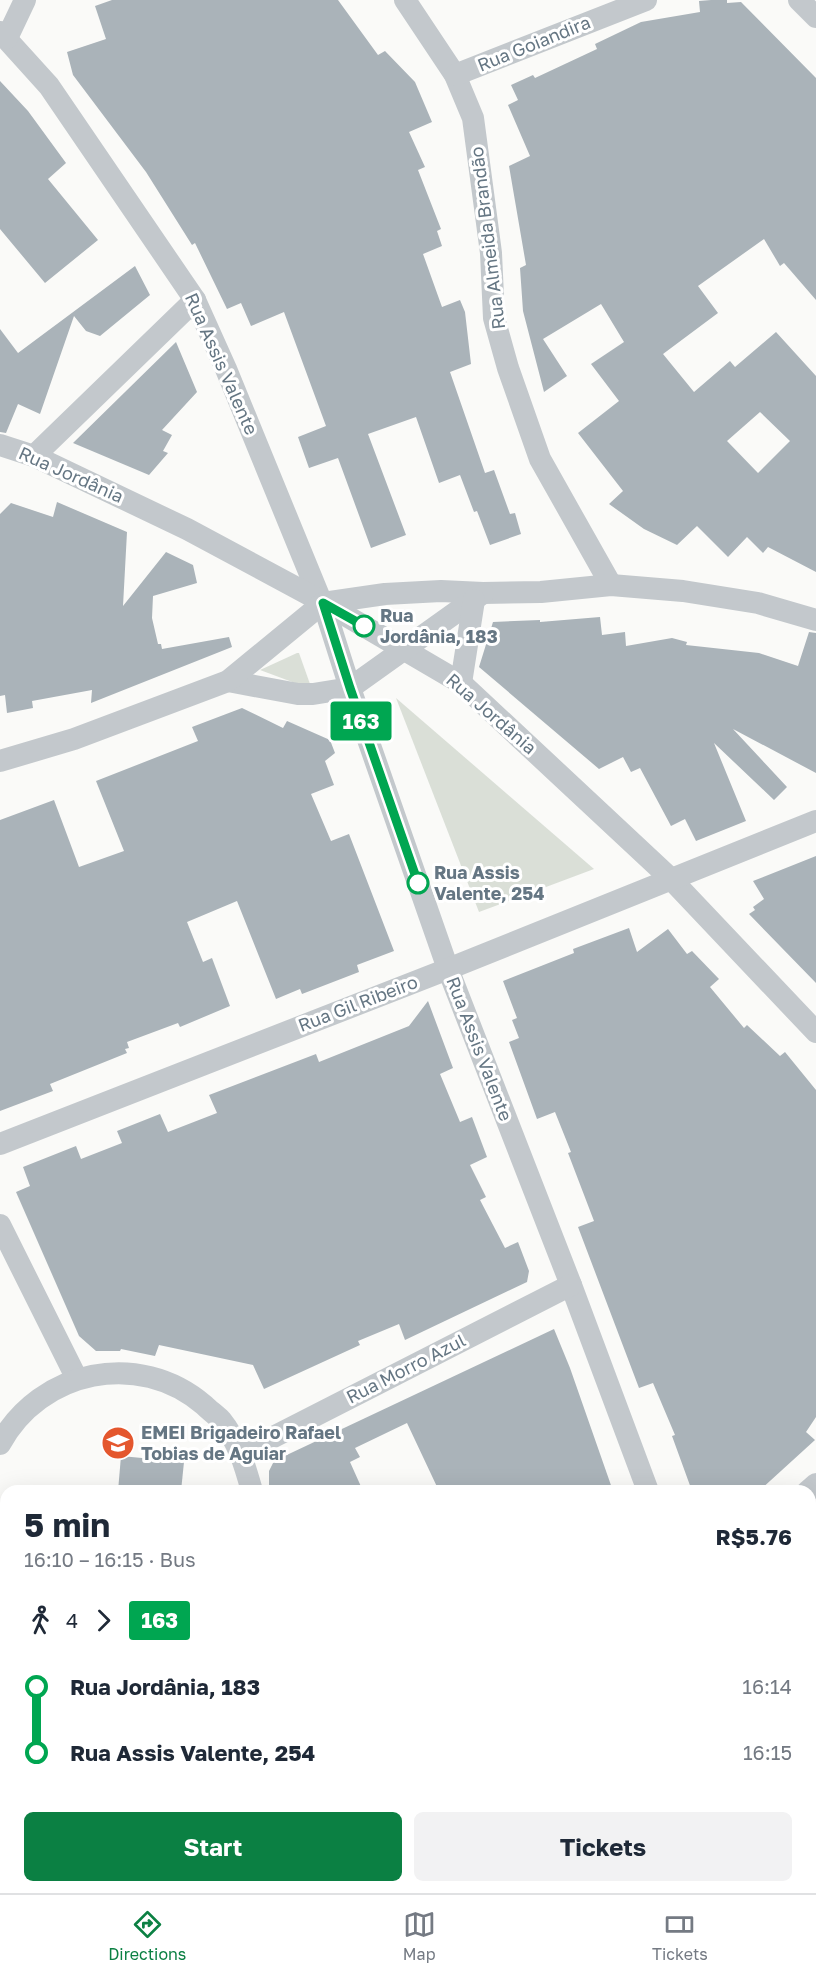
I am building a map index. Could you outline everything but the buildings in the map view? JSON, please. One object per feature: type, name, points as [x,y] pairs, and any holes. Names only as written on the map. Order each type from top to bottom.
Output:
[{"type":"street","points":[[3,35],[25,0]]},
{"type":"street","name":"Rua Almeida Brandão","points":[[405,0],[455,75],[473,118],[491,253],[494,318],[508,368],[540,459],[611,585]]},
{"type":"street","name":"Rua Goiandira","points":[[455,75],[646,0]]},
{"type":"street","points":[[799,0],[816,17]]},
{"type":"street","name":"Rua Assis Valente","points":[[3,35],[49,86],[195,300],[226,369],[322,602],[448,969],[646,1485]]},
{"type":"street","points":[[34,456],[195,300]]},
{"type":"street","name":"Rua Jordânia","points":[[0,445],[34,456],[187,529],[322,602],[461,683],[670,878],[816,1032]]},
{"type":"street","points":[[0,760],[74,739],[228,681],[322,602],[385,594],[441,591],[478,596],[611,585],[683,591],[758,603],[816,620]]},
{"type":"street","points":[[228,681],[306,694],[350,688],[478,596]]},
{"type":"street","points":[[461,683],[478,596]]},
{"type":"street","name":"Rua Gil Ribeiro","points":[[0,1144],[816,822]]},
{"type":"street","points":[[0,1225],[77,1379]]},
{"type":"street","name":"Rua Morro Azul","points":[[242,1453],[571,1285]]},
{"type":"street","points":[[0,1444],[10,1425],[40,1397],[77,1379],[116,1373],[155,1378],[191,1394],[221,1420],[242,1453],[250,1485]]},
{"type":"shaded area","points":[[299,653],[310,684],[303,686],[260,670]]},
{"type":"shaded area","points":[[396,698],[594,869],[479,912]]},
{"type":"bus line","name":"163","points":[[364,626],[323,603],[418,883]]},
{"type":"place","name":"Rua Jordânia, 183","points":[[364,626]]},
{"type":"place","name":"Rua Assis Valente, 254","points":[[418,883]]},
{"type":"place","name":"EMEI Brigadeiro Rafael Tobias de Aguiar","points":[[118,1443]]}]
